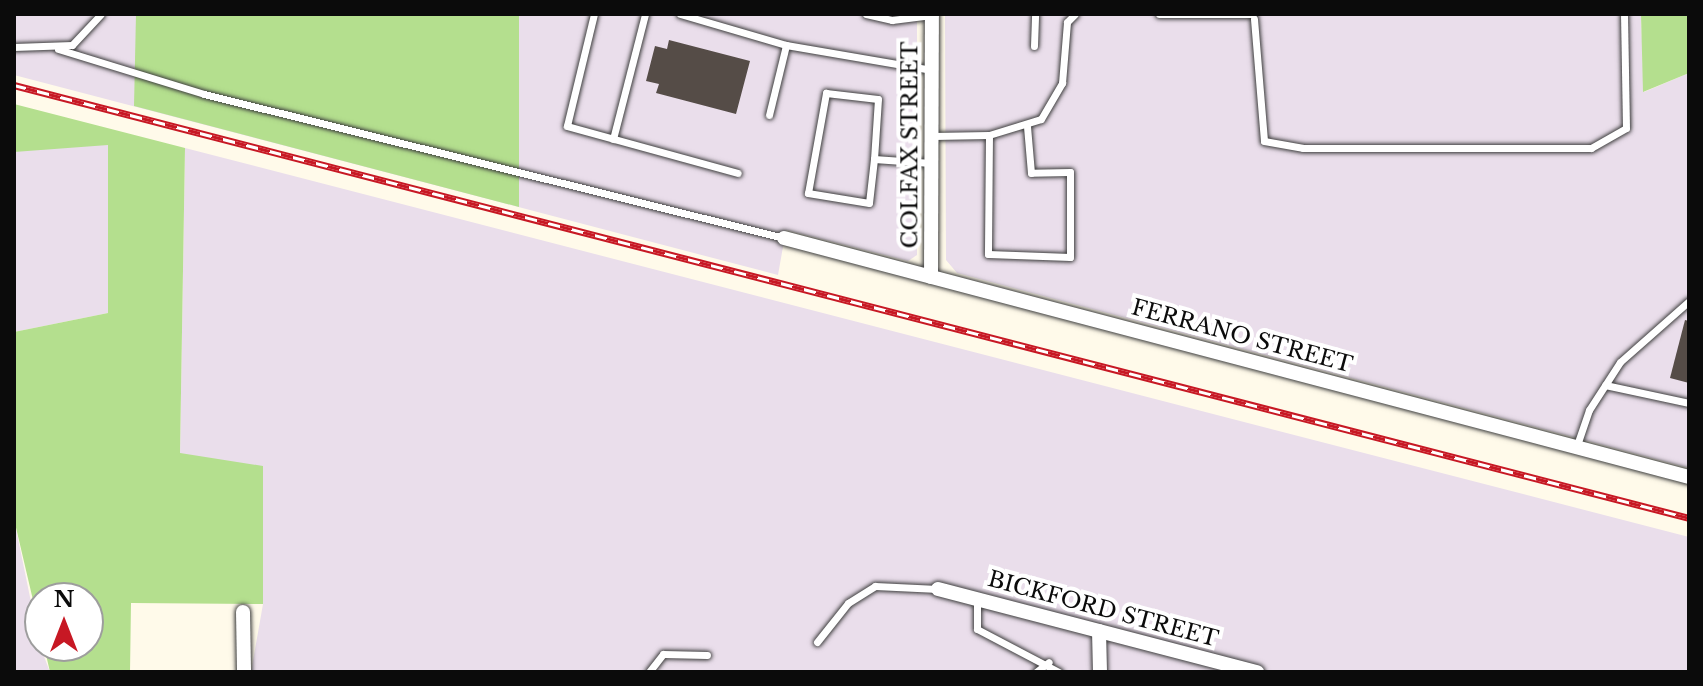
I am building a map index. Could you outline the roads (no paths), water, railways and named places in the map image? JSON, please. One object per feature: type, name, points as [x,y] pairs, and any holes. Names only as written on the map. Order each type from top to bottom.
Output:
[{"type":"street","name":"COLFAX STREET","points":[[931,277],[932,14]]},
{"type":"street","name":"FERRANO STREET","points":[[784,238],[1689,477]]},
{"type":"street","name":"BICKFORD STREET","points":[[938,589],[1257,672]]},
{"type":"street","points":[[243,612],[244,672]]},
{"type":"street","points":[[1099,631],[1100,672]]},
{"type":"lane","points":[[58,49],[82,38],[101,14]]},
{"type":"lane","points":[[594,14],[567,126],[738,173]]},
{"type":"lane","points":[[613,139],[645,14]]},
{"type":"lane","points":[[680,14],[786,45],[932,70]]},
{"type":"lane","points":[[866,14],[892,20],[932,14]]},
{"type":"lane","points":[[1034,46],[1035,14]]},
{"type":"lane","points":[[933,136],[989,135],[1027,126],[1055,103],[1066,72],[1067,22],[1075,14]]},
{"type":"lane","points":[[1159,14],[1254,17],[1264,141],[1303,148],[1591,148],[1626,128],[1624,14]]},
{"type":"lane","points":[[769,115],[786,45]]},
{"type":"lane","points":[[14,47],[58,49],[234,102],[784,238]]},
{"type":"lane","points":[[826,93],[878,99],[874,159],[869,203],[808,193],[826,93]]},
{"type":"lane","points":[[989,135],[988,254],[1070,257],[1070,172],[1031,173],[1027,126]]},
{"type":"lane","points":[[874,159],[933,163]]},
{"type":"lane","points":[[1576,448],[1605,385],[1689,301]]},
{"type":"lane","points":[[1605,385],[1689,403]]},
{"type":"lane","points":[[817,642],[848,603],[875,586],[938,589]]},
{"type":"lane","points":[[977,600],[977,629],[1049,662],[1059,672]]},
{"type":"lane","points":[[649,672],[663,654],[707,655]]},
{"type":"lane","points":[[1036,672],[1049,662]]},
{"type":"railway","points":[[14,85],[1689,518]]}]
